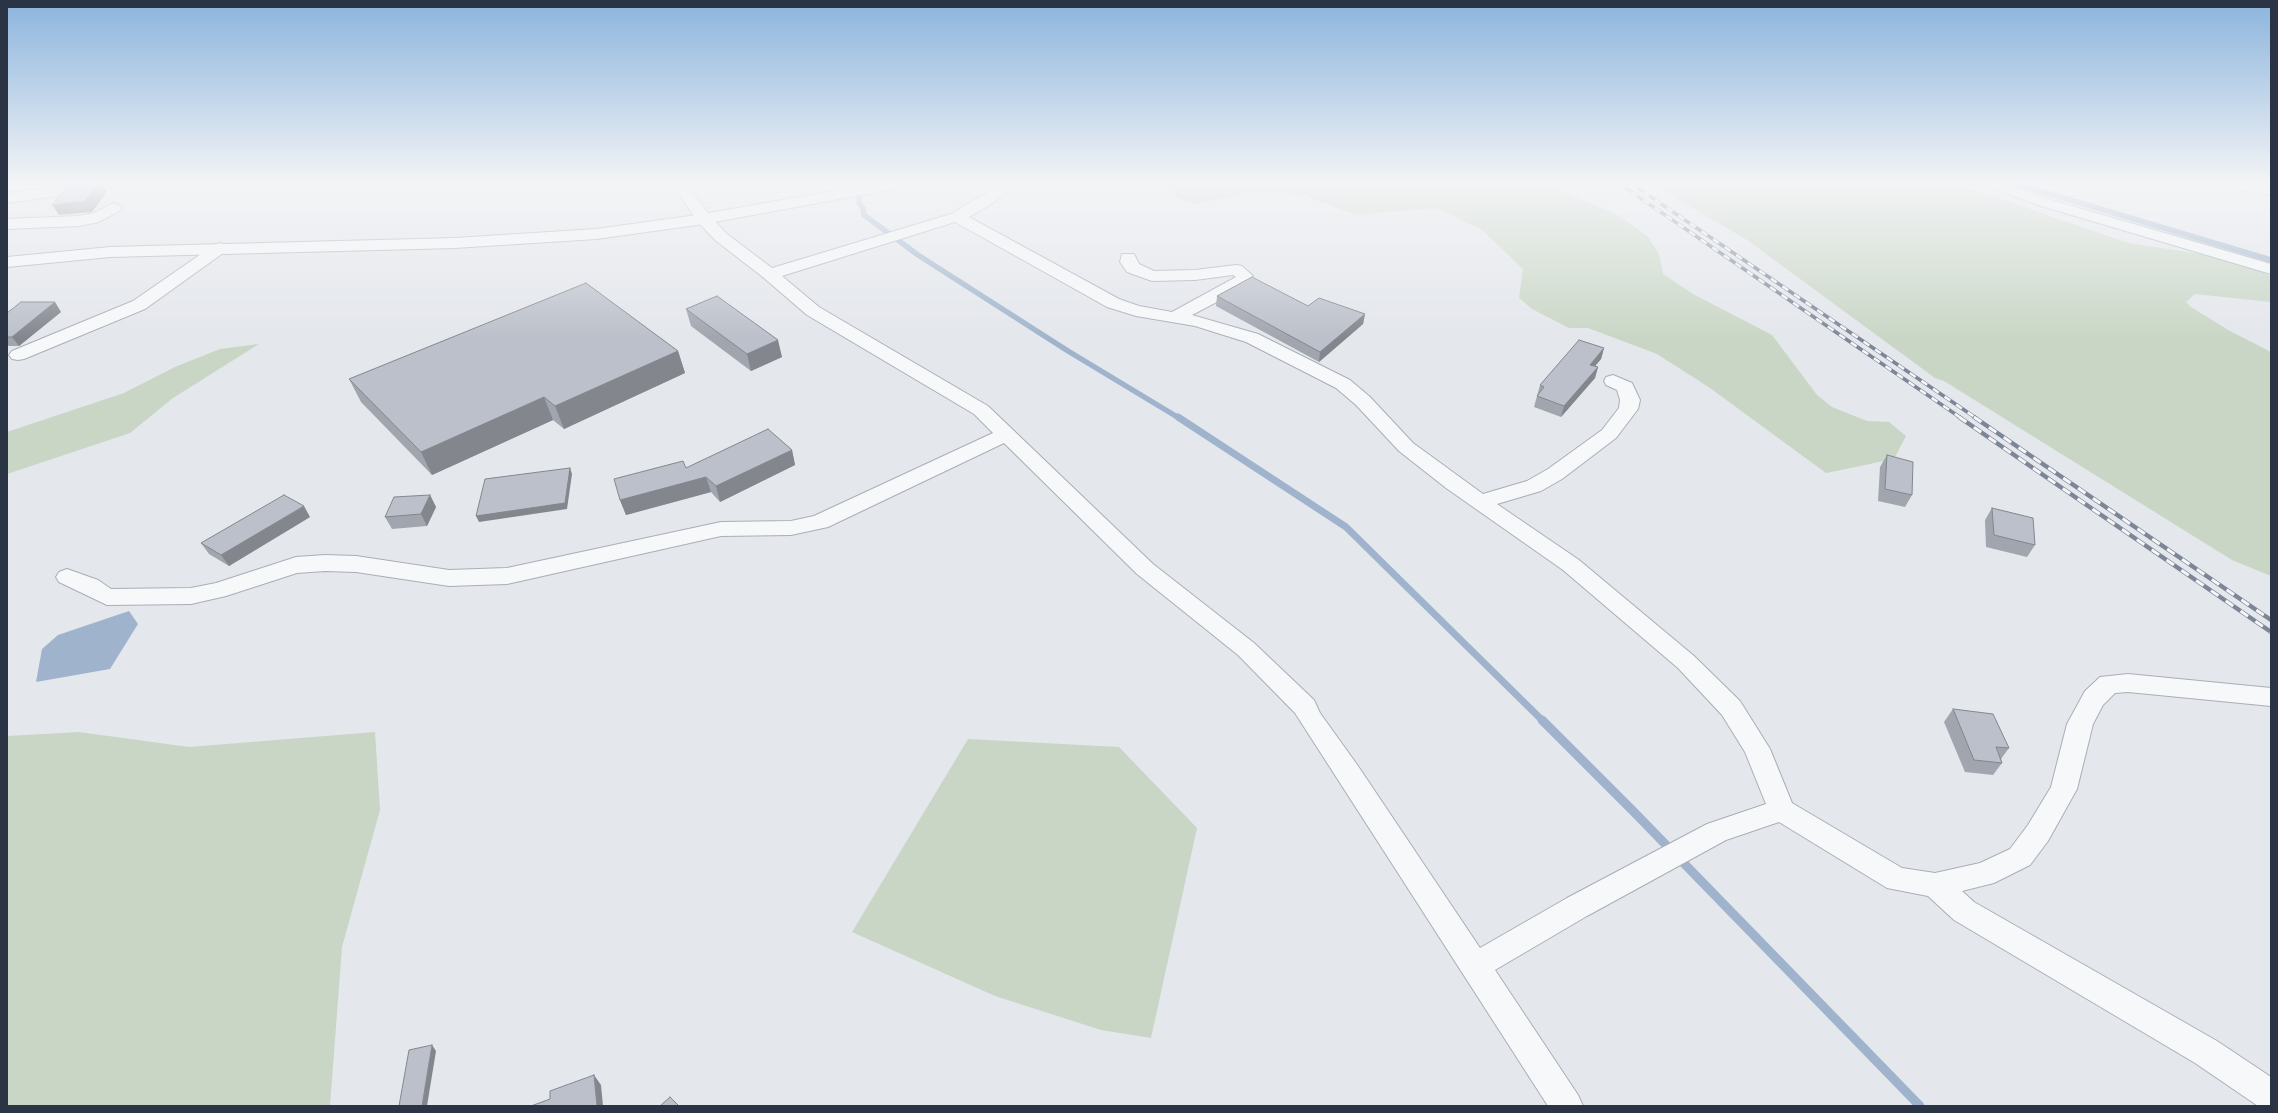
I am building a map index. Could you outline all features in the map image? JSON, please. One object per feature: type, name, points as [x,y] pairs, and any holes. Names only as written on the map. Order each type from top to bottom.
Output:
[{"type":"street","points":[[7,262],[44,257],[110,252],[538,239],[570,236]]},
{"type":"street","points":[[720,236],[770,274],[813,311],[981,410],[1005,435],[1145,569],[1246,650],[1305,707],[1310,718],[1349,773],[1567,1106]]},
{"type":"street","points":[[770,274],[895,236]]},
{"type":"street","points":[[991,236],[1113,303],[1136,311],[1198,320],[1252,338],[1343,384],[1363,400],[1406,447],[1480,502],[1571,565],[1686,662],[1731,708],[1757,749],[1782,810],[1897,879],[1935,884],[1984,874],[2020,857],[2038,833],[2064,790],[2080,724],[2094,698],[2109,684],[2144,685],[2271,697]]},
{"type":"street","points":[[2158,236],[2271,269]]},
{"type":"street","points":[[18,355],[139,305],[220,248]]},
{"type":"street","points":[[1128,257],[1128,262],[1133,268],[1152,276],[1196,275],[1236,270],[1245,276],[1241,282],[1177,316]]},
{"type":"street","points":[[1480,502],[1534,486],[1555,474],[1609,434],[1628,408],[1630,400],[1625,387],[1613,381]]},
{"type":"street","points":[[67,577],[90,586],[107,597],[153,595],[191,596],[218,590],[296,565],[325,563],[356,564],[449,578],[507,576],[721,529],[791,528],[820,522],[1005,435]]},
{"type":"street","points":[[1475,966],[1577,907],[1718,832],[1782,810]]},
{"type":"street","points":[[1935,884],[1964,911],[2200,1048],[2271,1096]]},
{"type":"green space","points":[[1488,236],[1647,236],[1659,254],[1663,274],[1693,294],[1772,335],[1817,395],[1832,407],[1867,421],[1889,422],[1906,436],[1894,459],[1826,473],[1710,388],[1657,354],[1588,328],[1569,328],[1532,309],[1519,298],[1523,269]]},
{"type":"green space","points":[[1740,236],[2108,236],[2128,243],[2222,257],[2271,276],[2271,302],[2195,294],[2186,302],[2191,307],[2230,331],[2271,352],[2271,576],[2232,560],[1944,381],[1935,378]]},
{"type":"green space","points":[[259,344],[173,398],[130,433],[7,474],[7,432],[124,393],[175,367],[220,349]]},
{"type":"green space","points":[[79,732],[189,747],[375,732],[380,810],[342,947],[330,1106],[7,1106],[7,736]]},
{"type":"green space","points":[[968,739],[1119,747],[1197,828],[1151,1038],[1101,1030],[995,996],[852,932]]},
{"type":"water","points":[[129,611],[138,624],[110,669],[36,682],[42,649],[58,635]]},
{"type":"building","points":[[1252,277],[1308,306],[1319,298],[1365,314],[1320,352],[1217,296]]},
{"type":"building","points":[[586,283],[678,351],[555,406],[544,397],[421,452],[349,379]]},
{"type":"building","points":[[717,296],[778,340],[747,354],[686,309]]},
{"type":"building","points":[[21,302],[55,302],[12,337],[7,337],[7,313]]},
{"type":"building","points":[[1579,340],[1604,348],[1590,365],[1598,367],[1564,406],[1537,396],[1544,387],[1540,385]]},
{"type":"building","points":[[768,429],[792,450],[716,486],[706,477],[620,500],[614,479],[683,461],[686,468]]},
{"type":"building","points":[[1887,455],[1913,462],[1912,495],[1885,489]]},
{"type":"building","points":[[570,468],[565,503],[476,516],[485,479]]},
{"type":"building","points":[[284,495],[304,506],[221,555],[201,543]]},
{"type":"building","points":[[430,495],[421,514],[385,517],[394,497]]},
{"type":"building","points":[[1992,508],[2033,518],[2035,545],[1994,535]]},
{"type":"building","points":[[1953,709],[1993,714],[2009,748],[1996,747],[2002,763],[1974,760]]},
{"type":"building","points":[[432,1045],[422,1106],[399,1106],[409,1050]]},
{"type":"building","points":[[594,1075],[597,1106],[531,1106],[550,1099],[550,1091]]},
{"type":"building","points":[[670,1097],[679,1106],[660,1106]]},
{"type":"waterway","points":[[892,236],[918,255],[1068,351],[1179,418]]},
{"type":"waterway","points":[[2191,236],[2271,260]]},
{"type":"waterway","points":[[1178,417],[1346,527],[1543,721]]},
{"type":"waterway","points":[[1543,721],[1634,812],[1920,1106]]},
{"type":"railway","points":[[1696,236],[1961,418]]},
{"type":"railway","points":[[1708,236],[1976,418]]},
{"type":"railway","points":[[1959,417],[2271,632]]},
{"type":"railway","points":[[1974,417],[2271,620]]}]
